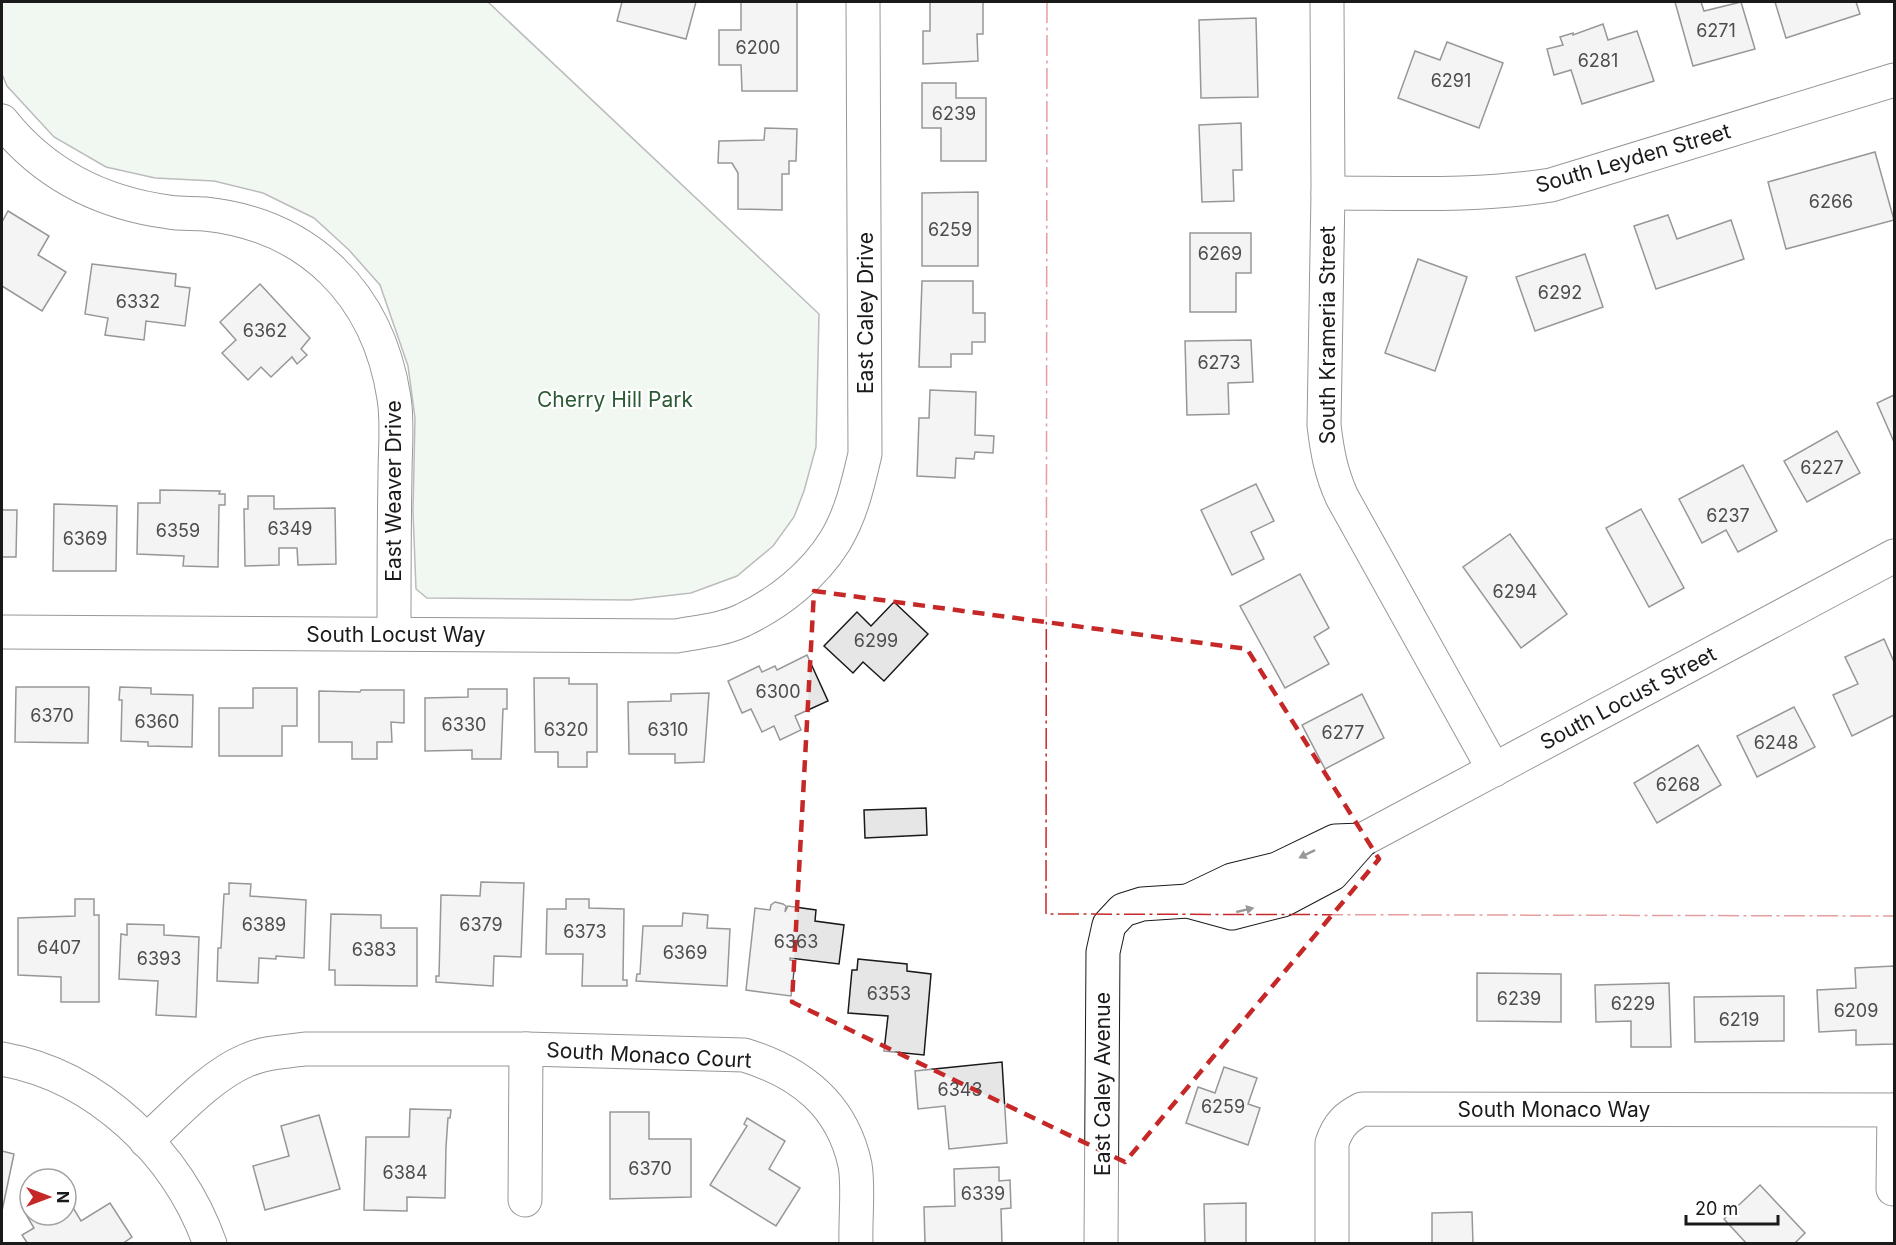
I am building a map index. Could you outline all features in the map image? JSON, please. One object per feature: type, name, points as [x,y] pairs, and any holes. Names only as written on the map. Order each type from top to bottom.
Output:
[{"type":"street","name":"East Caley Drive","points":[[782,598],[811,571],[835,541],[851,505],[865,454],[863,2]]},
{"type":"street","name":"South Krameria Street","points":[[1327,2],[1328,193],[1324,425],[1332,476],[1494,770]]},
{"type":"street","name":"South Leyden Street","points":[[1328,193],[1479,193],[1551,185],[1894,80]]},
{"type":"street","name":"East Weaver Drive","points":[[2,121],[16,139],[48,167],[90,191],[126,204],[170,213],[233,217],[257,224],[308,250],[346,283],[365,310],[381,345],[395,401],[394,634]]},
{"type":"street","name":"South Locust Street","points":[[1109,925],[1122,910],[1142,903],[1188,901],[1232,880],[1276,868],[1335,841],[1362,840],[1894,556]]},
{"type":"street","name":"South Locust Way","points":[[2,632],[676,636],[741,621],[782,598]]},
{"type":"street","name":"East Caley Avenue","points":[[1101,1244],[1103,952],[1109,925]]},
{"type":"street","name":"South Monaco Court","points":[[146,1141],[223,1073],[246,1060],[268,1053],[305,1049],[526,1049],[744,1055],[772,1064],[800,1079],[822,1099],[838,1121],[850,1147],[855,1167],[856,1244]]},
{"type":"street","name":"South Monaco Court","points":[[525,1200],[526,1049]]},
{"type":"street","points":[[2,1059],[34,1067],[66,1081],[96,1098],[128,1122],[182,1184],[201,1219],[210,1244]]},
{"type":"street","name":"South Monaco Way","points":[[1332,1244],[1332,1143],[1336,1129],[1348,1115],[1362,1109],[1894,1110],[1893,1189]]},
{"type":"highlighted area","points":[[814,591],[1247,649],[1379,859],[1125,1162],[792,1002]]},
{"type":"green space","name":"Cherry Hill Park","points":[[2,2],[488,2],[819,314],[816,447],[794,517],[773,546],[737,576],[691,593],[630,600],[427,598],[416,589],[413,512],[415,418],[408,366],[380,285],[349,250],[314,218],[263,193],[214,181],[155,178],[106,167],[54,137],[7,86],[2,74]]},
{"type":"building","points":[[622,2],[696,2],[686,39],[617,21]]},
{"type":"building","points":[[741,2],[797,2],[797,91],[742,91],[741,65],[719,65],[719,30],[741,30]]},
{"type":"building","points":[[930,2],[983,2],[983,34],[977,34],[978,61],[923,64],[923,31],[930,31]]},
{"type":"building","points":[[1675,2],[1701,2],[1704,11],[1741,2],[1755,49],[1693,66]]},
{"type":"building","points":[[1775,2],[1856,2],[1860,14],[1786,38]]},
{"type":"building","points":[[1256,18],[1258,97],[1201,98],[1199,20]]},
{"type":"building","points":[[1603,24],[1608,40],[1637,31],[1654,81],[1582,104],[1571,70],[1554,75],[1547,49],[1563,45],[1560,37],[1573,33],[1573,35]]},
{"type":"building","points":[[1447,42],[1503,63],[1479,128],[1398,98],[1415,51],[1440,60]]},
{"type":"building","points":[[922,83],[956,83],[956,98],[986,98],[986,161],[941,161],[941,128],[922,128]]},
{"type":"building","points":[[1241,123],[1242,170],[1233,170],[1234,201],[1202,202],[1199,125]]},
{"type":"building","points":[[765,128],[797,129],[796,161],[789,161],[789,174],[782,174],[782,210],[738,209],[738,173],[732,163],[718,163],[719,141],[764,140]]},
{"type":"building","points":[[1875,152],[1894,220],[1786,249],[1768,182]]},
{"type":"building","points":[[978,192],[978,266],[922,266],[922,193]]},
{"type":"building","points":[[8,211],[49,236],[38,255],[66,272],[42,311],[2,286],[2,222]]},
{"type":"building","points":[[1668,215],[1677,239],[1731,220],[1744,259],[1656,289],[1634,226]]},
{"type":"building","points":[[1190,233],[1251,233],[1251,273],[1236,273],[1236,312],[1190,312]]},
{"type":"building","points":[[1585,254],[1603,307],[1535,331],[1516,277]]},
{"type":"building","points":[[1418,259],[1467,277],[1435,371],[1385,353]]},
{"type":"building","points":[[92,264],[176,274],[175,286],[190,288],[185,326],[146,321],[144,340],[105,335],[108,318],[85,314]]},
{"type":"building","points":[[922,281],[973,281],[973,313],[985,313],[985,342],[972,342],[972,354],[951,354],[951,367],[919,367]]},
{"type":"building","points":[[260,284],[310,338],[301,349],[307,355],[297,364],[292,357],[271,377],[261,367],[248,380],[222,353],[236,340],[220,322]]},
{"type":"building","points":[[1251,340],[1253,382],[1228,383],[1229,414],[1187,415],[1185,341]]},
{"type":"building","points":[[930,390],[976,392],[975,435],[994,436],[993,453],[975,452],[974,459],[956,458],[955,478],[917,476],[919,418],[929,418]]},
{"type":"building","points":[[1894,395],[1894,442],[1877,403]]},
{"type":"building","points":[[1837,431],[1860,473],[1807,502],[1784,461]]},
{"type":"building","points":[[1743,465],[1777,531],[1738,552],[1726,530],[1702,543],[1679,499]]},
{"type":"building","points":[[1256,484],[1274,521],[1251,532],[1264,559],[1232,575],[1201,510]]},
{"type":"building","points":[[160,490],[220,491],[219,494],[225,494],[225,505],[219,505],[218,567],[183,566],[184,556],[137,554],[138,503],[160,503]]},
{"type":"building","points":[[248,496],[274,496],[274,509],[335,508],[336,564],[298,565],[297,548],[279,548],[279,565],[245,566],[244,509],[248,509]]},
{"type":"building","points":[[54,504],[117,506],[116,571],[53,571]]},
{"type":"building","points":[[1641,509],[1684,588],[1649,607],[1606,528]]},
{"type":"building","points":[[2,510],[17,510],[16,557],[2,557]]},
{"type":"building","points":[[1510,534],[1567,614],[1521,648],[1463,567]]},
{"type":"building","points":[[1300,574],[1329,628],[1314,637],[1329,664],[1285,688],[1240,606]]},
{"type":"building","points":[[894,602],[928,634],[884,681],[863,662],[853,673],[824,646],[857,612],[871,626]]},
{"type":"building","points":[[1884,639],[1894,662],[1894,715],[1852,736],[1833,695],[1858,684],[1845,657]]},
{"type":"building","points":[[807,655],[828,701],[795,716],[801,730],[780,740],[774,726],[762,732],[751,709],[742,713],[728,681],[759,666],[762,672],[775,666],[777,670]]},
{"type":"building","points":[[534,678],[569,678],[569,684],[597,684],[597,752],[587,752],[587,767],[558,767],[558,752],[535,752]]},
{"type":"building","points":[[16,687],[89,687],[88,743],[15,742]]},
{"type":"building","points":[[120,687],[151,688],[151,694],[193,695],[192,747],[148,746],[148,742],[121,741]]},
{"type":"building","points":[[253,688],[297,688],[297,726],[282,726],[282,756],[219,756],[219,708],[253,708]]},
{"type":"building","points":[[468,689],[507,689],[507,709],[503,709],[501,759],[472,759],[472,750],[425,751],[425,698],[468,697]]},
{"type":"building","points":[[361,690],[404,690],[404,723],[391,722],[392,742],[377,742],[377,759],[352,759],[352,742],[319,742],[319,691],[360,692]]},
{"type":"building","points":[[709,693],[704,762],[675,763],[675,754],[629,754],[628,702],[671,701],[671,694]]},
{"type":"building","points":[[1362,694],[1384,738],[1325,769],[1302,725]]},
{"type":"building","points":[[1794,707],[1815,747],[1757,777],[1737,736]]},
{"type":"building","points":[[1698,745],[1721,785],[1657,823],[1634,783]]},
{"type":"building","points":[[926,808],[927,835],[865,838],[864,810]]},
{"type":"building","points":[[481,882],[524,883],[521,957],[494,956],[493,986],[436,982],[436,976],[439,976],[441,895],[480,896]]},
{"type":"building","points":[[229,883],[251,884],[250,896],[306,900],[304,958],[276,956],[276,959],[259,958],[258,983],[217,981],[224,894],[229,894]]},
{"type":"building","points":[[75,899],[94,899],[94,915],[99,915],[99,1002],[61,1002],[61,977],[18,975],[18,918],[75,916]]},
{"type":"building","points":[[566,899],[589,899],[589,908],[624,909],[623,980],[627,980],[627,986],[582,986],[583,954],[546,954],[547,909],[566,909]]},
{"type":"building","points":[[775,902],[786,906],[785,912],[788,906],[816,910],[815,921],[844,925],[839,964],[790,958],[795,961],[791,996],[746,990],[755,908],[770,910],[771,905]]},
{"type":"building","points":[[683,913],[708,915],[707,928],[730,929],[727,986],[636,981],[637,974],[640,974],[643,926],[682,926]]},
{"type":"building","points":[[331,914],[381,915],[381,928],[417,928],[417,986],[335,985],[335,970],[329,970]]},
{"type":"building","points":[[127,924],[164,925],[164,935],[199,937],[196,1017],[156,1015],[158,981],[119,979],[121,934],[127,935]]},
{"type":"building","points":[[858,959],[907,964],[907,971],[931,974],[924,1055],[884,1051],[888,1016],[848,1013],[852,970],[857,970]]},
{"type":"building","points":[[1894,966],[1894,1044],[1856,1045],[1856,1030],[1819,1032],[1817,990],[1856,988],[1855,968]]},
{"type":"building","points":[[1477,973],[1561,974],[1561,1022],[1477,1021]]},
{"type":"building","points":[[1669,983],[1671,1047],[1631,1047],[1631,1021],[1596,1022],[1595,985]]},
{"type":"building","points":[[1784,996],[1784,1041],[1695,1042],[1694,997]]},
{"type":"building","points":[[1002,1062],[1007,1143],[949,1149],[945,1106],[918,1109],[915,1071]]},
{"type":"building","points":[[1224,1067],[1257,1078],[1248,1104],[1260,1108],[1248,1145],[1186,1123],[1198,1087],[1215,1093]]},
{"type":"building","points":[[410,1109],[451,1110],[450,1118],[448,1118],[446,1147],[445,1198],[407,1197],[407,1211],[364,1210],[366,1137],[409,1137]]},
{"type":"building","points":[[610,1112],[649,1112],[649,1139],[691,1139],[691,1197],[610,1199]]},
{"type":"building","points":[[319,1115],[340,1189],[265,1210],[253,1166],[289,1156],[281,1126]]},
{"type":"building","points":[[747,1118],[785,1141],[769,1169],[800,1188],[776,1226],[710,1185],[747,1126],[744,1124]]},
{"type":"building","points":[[2,1151],[14,1154],[2,1211]]},
{"type":"building","points":[[999,1167],[999,1181],[1010,1180],[1011,1208],[1001,1209],[1002,1244],[925,1244],[924,1207],[955,1206],[954,1169]]},
{"type":"building","points":[[1760,1185],[1805,1233],[1794,1244],[1747,1244],[1724,1219]]},
{"type":"building","points":[[110,1203],[132,1237],[122,1244],[28,1244],[22,1235],[34,1228],[78,1227],[78,1216],[81,1221]]},
{"type":"building","points":[[1246,1203],[1246,1244],[1205,1244],[1204,1204]]},
{"type":"building","points":[[1472,1212],[1473,1244],[1432,1244],[1432,1213]]},
{"type":"power","points":[[1047,2],[1046,914],[1894,916]]}]
